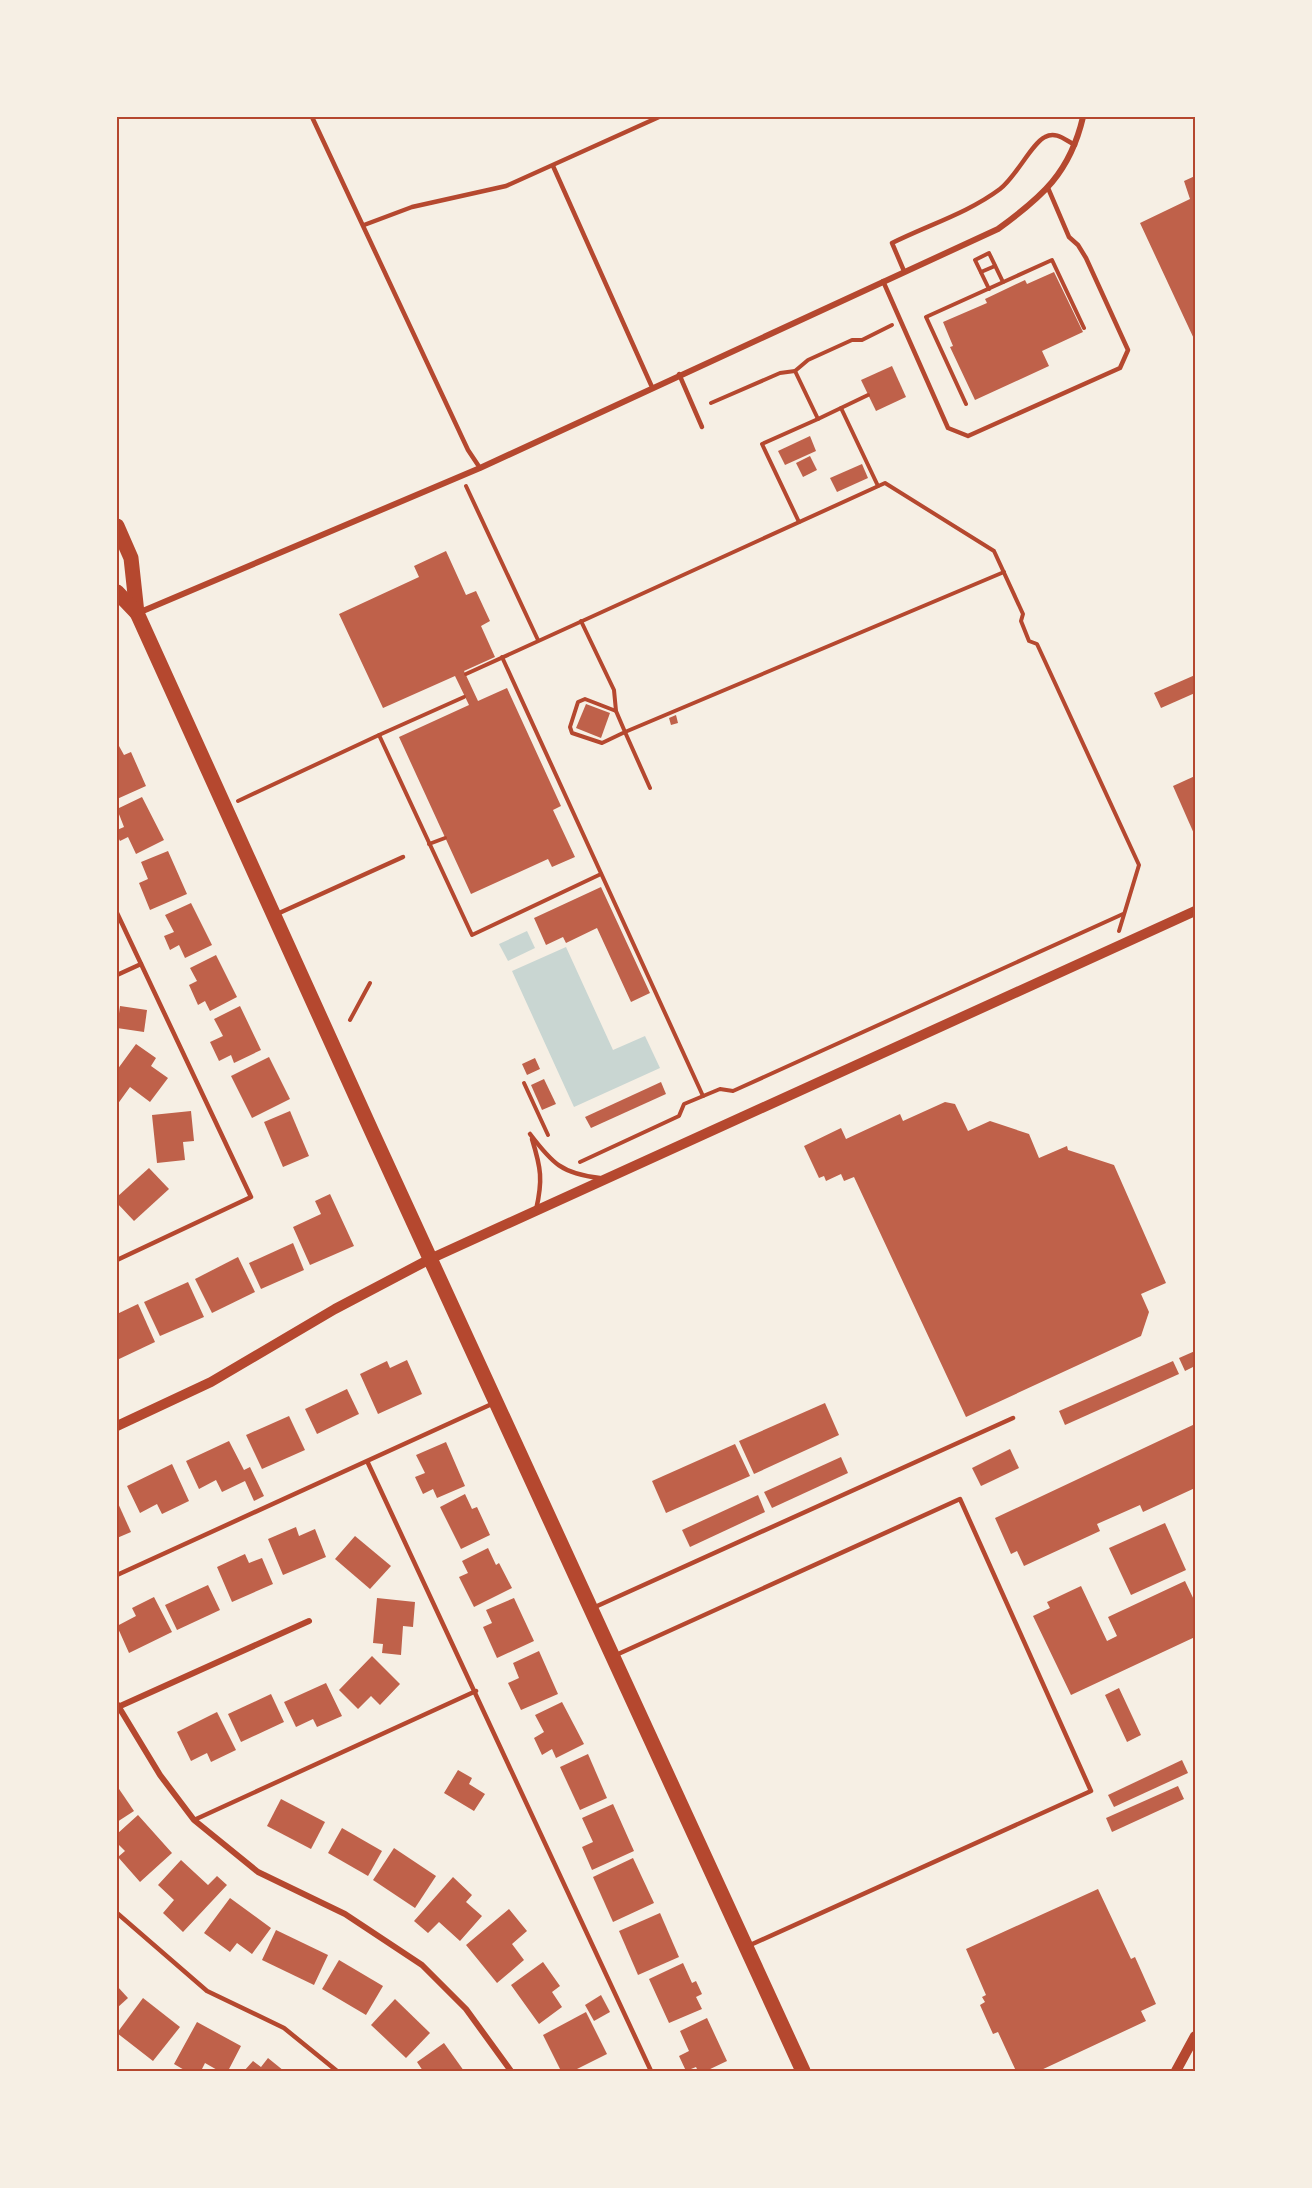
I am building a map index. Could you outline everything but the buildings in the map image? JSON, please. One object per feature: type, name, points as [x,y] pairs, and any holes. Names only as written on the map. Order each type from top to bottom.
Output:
[{"type":"main road","points":[[117,526],[131,558],[137,613],[430,1259],[803,2071]]},
{"type":"main road","points":[[117,592],[137,613]]},
{"type":"street","points":[[137,613],[480,468],[679,374],[998,229],[1036,202],[1063,170],[1075,145],[1083,117]]},
{"type":"street","points":[[117,1426],[211,1382],[335,1309],[430,1259],[1195,911]]},
{"type":"street","points":[[309,1621],[118,1706],[160,1775],[194,1820],[258,1872],[345,1914],[422,1965],[466,2009],[511,2071]]},
{"type":"street","points":[[1176,2071],[1195,2036]]},
{"type":"lane","points":[[312,117],[468,450],[480,468]]},
{"type":"lane","points":[[364,225],[412,207],[506,186],[659,117]]},
{"type":"lane","points":[[904,271],[892,243],[979,203],[1002,188],[1020,170],[1041,139],[1048,135],[1057,135],[1075,145]]},
{"type":"lane","points":[[553,166],[651,387]]},
{"type":"lane","points":[[883,281],[948,428],[968,436],[1120,368],[1128,350],[1086,258],[1078,245],[1069,237],[1048,188]]},
{"type":"lane","points":[[679,374],[702,427]]},
{"type":"lane","points":[[273,915],[403,857]]},
{"type":"lane","points":[[117,913],[251,1197],[117,1260]]},
{"type":"lane","points":[[117,975],[141,964]]},
{"type":"lane","points":[[535,1212],[541,1187],[542,1170],[530,1134],[550,1160],[564,1170],[609,1179]]},
{"type":"lane","points":[[117,1575],[368,1463],[497,1402]]},
{"type":"lane","points":[[591,1609],[1013,1418]]},
{"type":"lane","points":[[368,1463],[651,2071]]},
{"type":"lane","points":[[613,1656],[960,1499],[1091,1791],[746,1947]]},
{"type":"lane","points":[[194,1820],[476,1691]]},
{"type":"lane","points":[[117,1913],[207,1991],[284,2028],[337,2071]]},
{"type":"path","points":[[988,289],[975,260],[990,253],[1003,282]]},
{"type":"path","points":[[966,404],[926,317],[1052,260],[1084,328]]},
{"type":"path","points":[[981,272],[995,266]]},
{"type":"path","points":[[711,403],[780,373],[795,371],[808,360],[852,340],[862,340],[893,325],[896,332]]},
{"type":"path","points":[[795,371],[818,419]]},
{"type":"path","points":[[799,522],[762,444],[868,396]]},
{"type":"path","points":[[841,408],[878,486]]},
{"type":"path","points":[[461,476],[538,640]]},
{"type":"path","points":[[466,674],[885,483],[994,551],[1023,614],[1021,621],[1029,641],[1036,644],[1139,865],[1124,913],[733,1091],[720,1089],[684,1104],[679,1116],[579,1162],[569,1162]]},
{"type":"path","points":[[616,711],[585,699],[578,702],[570,728],[572,733],[603,743],[1004,572]]},
{"type":"path","points":[[580,621],[614,690],[616,711],[650,788]]},
{"type":"path","points":[[502,657],[703,1096]]},
{"type":"path","points":[[224,807],[464,697]]},
{"type":"path","points":[[379,735],[472,935],[601,874]]},
{"type":"path","points":[[429,844],[445,838]]},
{"type":"path","points":[[350,1020],[370,983]]},
{"type":"path","points":[[525,1083],[552,1144]]},
{"type":"shaded area","points":[[527,931],[535,948],[508,961],[499,944]]},
{"type":"shaded area","points":[[566,947],[613,1050],[645,1036],[660,1068],[574,1107],[512,971]]}]
